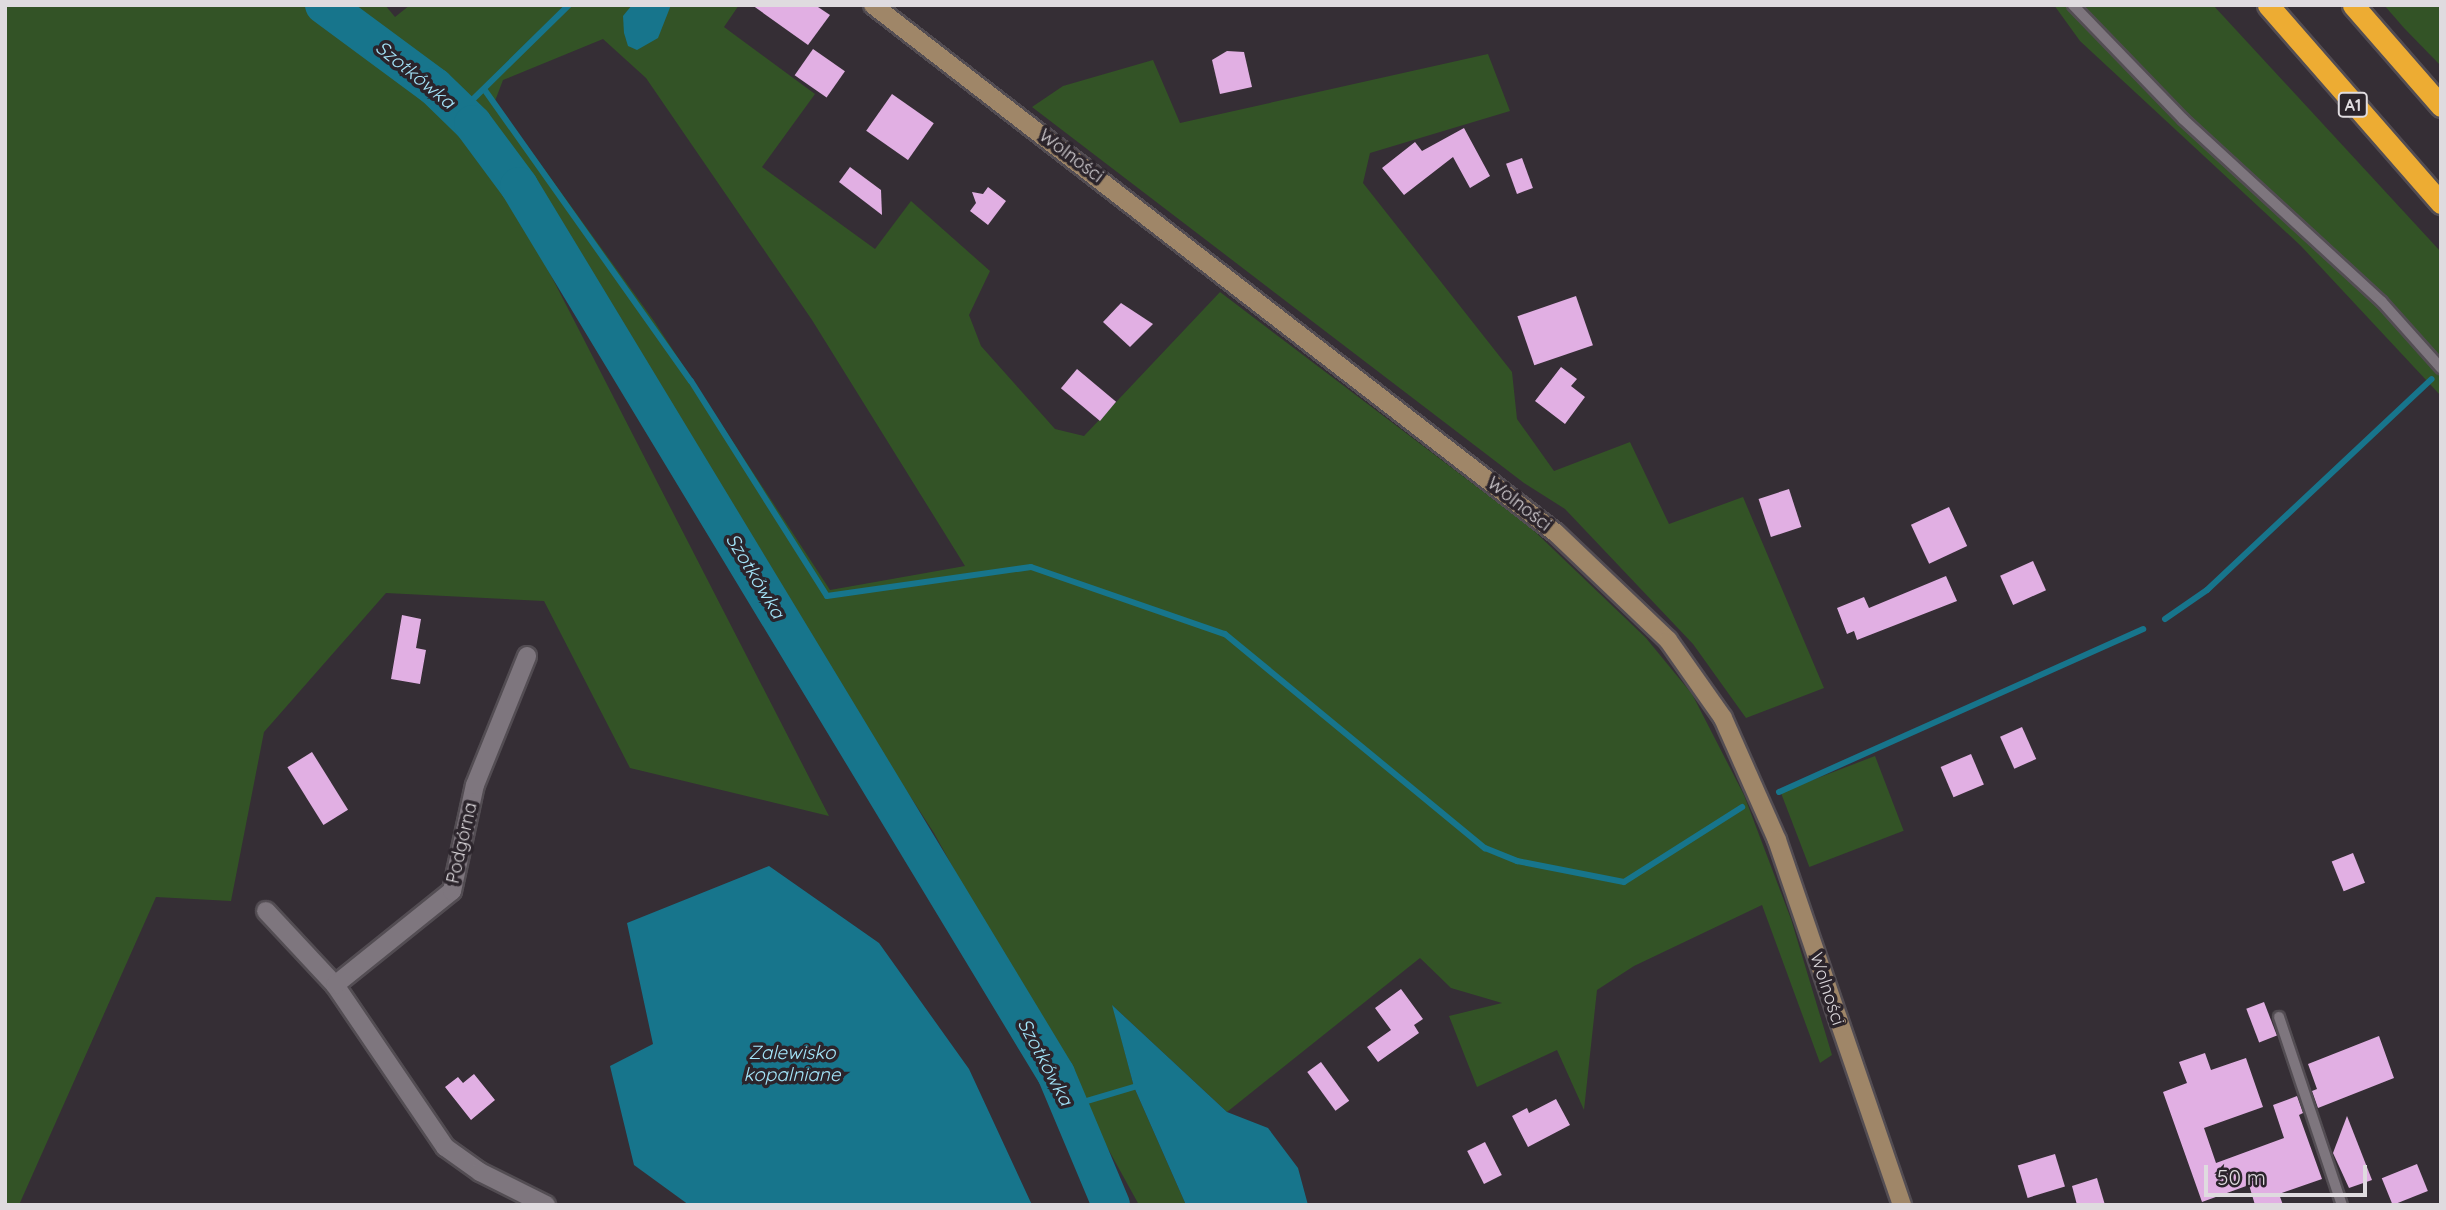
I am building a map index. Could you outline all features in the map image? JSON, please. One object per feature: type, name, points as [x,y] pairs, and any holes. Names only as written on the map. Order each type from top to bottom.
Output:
[{"type":"highway","name":"A1","points":[[2268,5],[2441,203]]},
{"type":"highway","points":[[2353,5],[2441,106]]},
{"type":"main road","name":"Wolności","points":[[873,5],[1556,533],[1668,640],[1723,718],[1777,840],[1902,1205]]},
{"type":"street","name":"Podgórna","points":[[335,985],[452,891],[475,785],[527,656]]},
{"type":"street","points":[[266,911],[335,985],[445,1147],[480,1172],[547,1205]]},
{"type":"lane","points":[[2073,5],[2183,119],[2382,302],[2441,368]]},
{"type":"lane","points":[[2279,1017],[2342,1205]]},
{"type":"green space","points":[[5,5],[308,5],[380,56],[451,119],[507,190],[829,816],[630,768],[544,601],[386,593],[264,732],[231,901],[156,897],[19,1205],[5,1205]]},
{"type":"green space","points":[[341,5],[385,5],[395,17],[410,5],[739,5],[724,27],[815,94],[762,167],[875,249],[911,201],[990,271],[969,315],[981,346],[1055,429],[1084,436],[1220,292],[1530,527],[1646,638],[1692,694],[1744,795],[1791,919],[1832,1055],[1820,1063],[1762,905],[1634,966],[1597,990],[1584,1110],[1557,1050],[1477,1087],[1449,1016],[1502,1003],[1451,988],[1420,958],[1227,1112],[1113,1006],[1134,1087],[1186,1205],[1139,1205],[934,833],[734,525],[485,126],[388,39]],"holes":[[[603,39],[646,78],[812,320],[965,566],[830,590],[654,321],[495,101],[503,80]]]},
{"type":"green space","points":[[2054,5],[2213,5],[2441,252],[2441,396],[2301,246],[2080,41]]},
{"type":"green space","points":[[2384,5],[2441,5],[2441,66],[2404,28]]},
{"type":"green space","points":[[1488,54],[1510,111],[1370,153],[1363,183],[1512,372],[1517,419],[1554,471],[1630,442],[1669,524],[1743,497],[1824,688],[1746,718],[1693,644],[1565,509],[1524,483],[1032,107],[1063,86],[1153,60],[1180,123]]},
{"type":"green space","points":[[1875,756],[1904,831],[1809,867],[1781,792]]},
{"type":"water","points":[[632,5],[671,5],[658,38],[637,50],[628,46],[624,33],[623,16]]},
{"type":"water","name":"Zalewisko kopalniane","points":[[769,866],[879,943],[969,1069],[1032,1205],[689,1205],[634,1165],[610,1066],[653,1044],[627,923]]},
{"type":"water","points":[[1112,1005],[1227,1112],[1268,1128],[1298,1168],[1308,1205],[1186,1205],[1134,1087]]},
{"type":"building","points":[[752,5],[815,5],[830,15],[808,45]]},
{"type":"building","points":[[813,49],[845,71],[827,98],[795,75]]},
{"type":"building","points":[[1227,51],[1244,52],[1252,87],[1220,94],[1212,60]]},
{"type":"building","points":[[892,94],[934,123],[908,160],[866,131]]},
{"type":"building","points":[[1464,128],[1490,176],[1470,188],[1453,157],[1404,195],[1382,168],[1415,142],[1422,151]]},
{"type":"building","points":[[1522,158],[1533,188],[1517,194],[1506,164]]},
{"type":"building","points":[[850,167],[881,190],[882,215],[839,182]]},
{"type":"building","points":[[988,187],[1006,201],[988,225],[970,211],[976,203],[972,192],[983,194]]},
{"type":"building","points":[[1576,296],[1593,345],[1534,365],[1517,316]]},
{"type":"building","points":[[1121,303],[1153,324],[1130,347],[1103,322]]},
{"type":"building","points":[[1561,367],[1577,379],[1571,386],[1585,397],[1565,424],[1535,401]]},
{"type":"building","points":[[1077,369],[1116,402],[1100,421],[1061,388]]},
{"type":"building","points":[[1789,489],[1801,527],[1771,537],[1759,499]]},
{"type":"building","points":[[1949,507],[1967,546],[1929,564],[1911,525]]},
{"type":"building","points":[[2033,561],[2046,590],[2013,605],[2000,576]]},
{"type":"building","points":[[1946,576],[1957,601],[1857,640],[1854,631],[1847,634],[1837,608],[1864,597],[1869,608]]},
{"type":"building","points":[[402,615],[421,619],[416,648],[426,650],[420,684],[391,679]]},
{"type":"building","points":[[2022,727],[2036,759],[2014,769],[2000,737]]},
{"type":"building","points":[[312,752],[348,810],[323,825],[287,767]]},
{"type":"building","points":[[1971,754],[1984,784],[1954,797],[1941,767]]},
{"type":"building","points":[[2353,853],[2365,883],[2344,891],[2332,862]]},
{"type":"building","points":[[1401,989],[1423,1019],[1414,1025],[1419,1033],[1378,1062],[1367,1047],[1391,1030],[1375,1008]]},
{"type":"building","points":[[2264,1002],[2277,1036],[2259,1042],[2246,1009]]},
{"type":"building","points":[[2379,1036],[2394,1078],[2318,1108],[2312,1091],[2317,1089],[2308,1064]]},
{"type":"building","points":[[2205,1053],[2211,1070],[2246,1058],[2263,1107],[2204,1128],[2216,1163],[2284,1138],[2273,1105],[2297,1096],[2303,1113],[2299,1115],[2322,1179],[2279,1194],[2283,1205],[2255,1205],[2249,1185],[2202,1202],[2163,1092],[2187,1083],[2179,1062]]},
{"type":"building","points":[[1321,1062],[1349,1101],[1335,1111],[1307,1072]]},
{"type":"building","points":[[474,1074],[495,1100],[471,1120],[445,1087],[458,1077],[463,1083]]},
{"type":"building","points":[[1556,1099],[1570,1125],[1528,1147],[1512,1116],[1527,1108],[1529,1113]]},
{"type":"building","points":[[2347,1116],[2372,1180],[2349,1188],[2333,1153]]},
{"type":"building","points":[[1485,1142],[1502,1175],[1484,1184],[1467,1151]]},
{"type":"building","points":[[2055,1154],[2065,1187],[2028,1198],[2018,1165]]},
{"type":"building","points":[[2417,1164],[2428,1191],[2393,1205],[2382,1178]]},
{"type":"building","points":[[2097,1178],[2105,1205],[2077,1205],[2072,1186]]},
{"type":"waterway","name":"Szotkówka","points":[[324,5],[435,87],[473,124],[519,186],[1056,1074],[1111,1205]]},
{"type":"waterway","points":[[460,112],[569,5]]},
{"type":"waterway","points":[[484,89],[691,381],[827,596],[1031,567],[1225,634],[1485,848],[1517,861],[1624,882],[1742,807]]},
{"type":"waterway","points":[[2165,619],[2207,590],[2432,379]]},
{"type":"waterway","points":[[1779,792],[2143,629]]},
{"type":"waterway","points":[[1070,1106],[1134,1087]]}]
